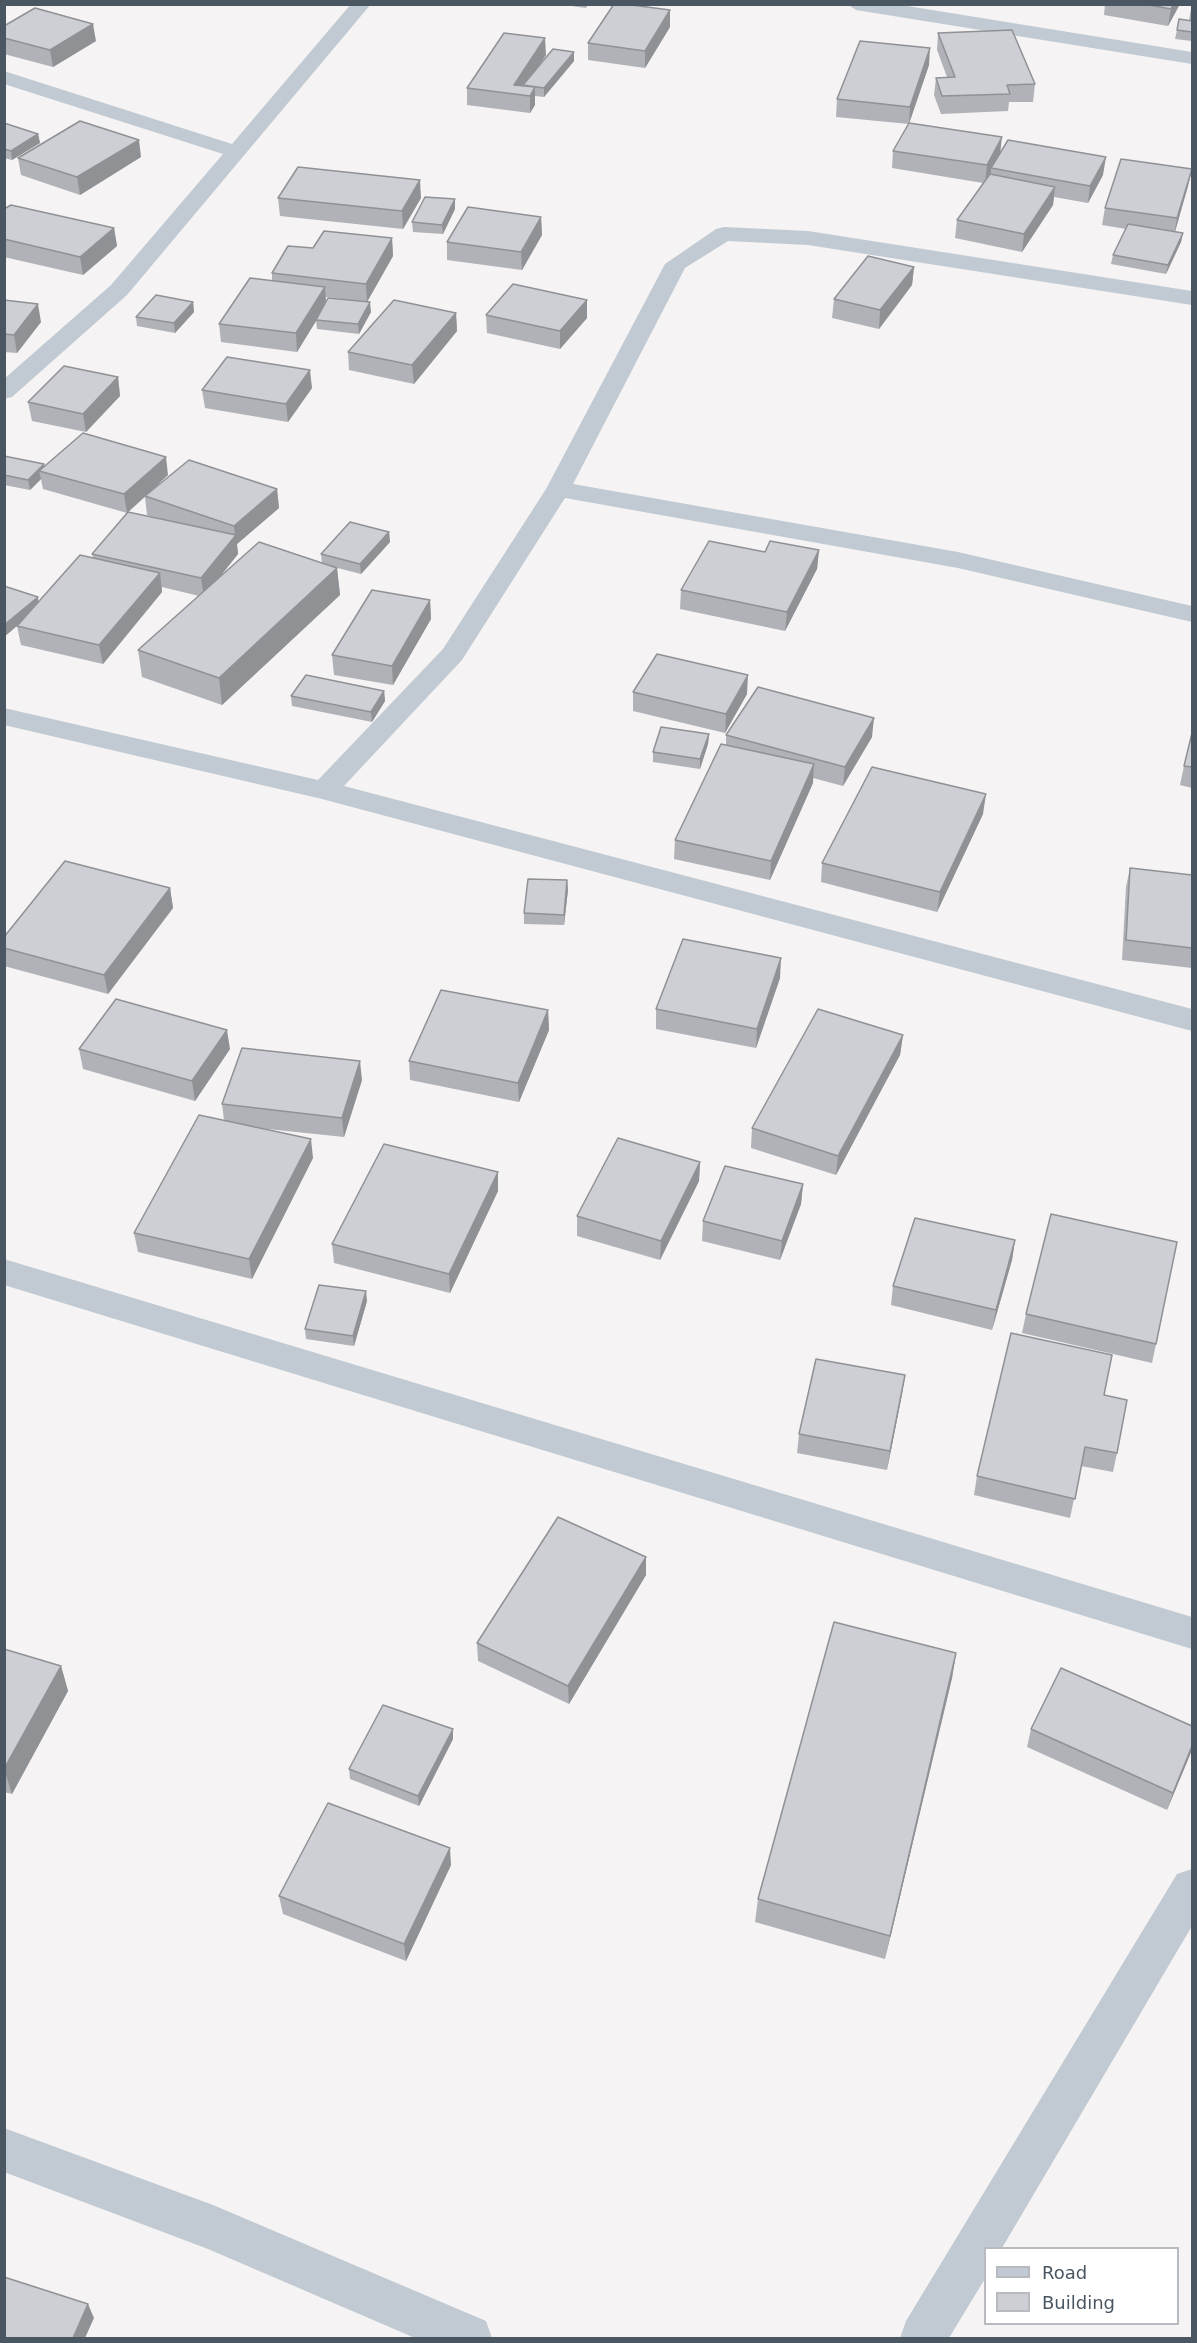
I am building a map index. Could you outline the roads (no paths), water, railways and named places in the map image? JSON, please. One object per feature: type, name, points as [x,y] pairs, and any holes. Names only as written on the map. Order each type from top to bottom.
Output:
[{"type":"street","points":[[4,392],[119,291],[362,4]]},
{"type":"street","points":[[856,4],[1192,58]]},
{"type":"street","points":[[4,77],[237,152]]},
{"type":"street","points":[[324,790],[453,654],[558,489],[676,264],[724,234],[808,238],[1192,298]]},
{"type":"street","points":[[558,489],[958,560],[1192,614]]},
{"type":"street","points":[[4,716],[324,790],[1192,1020]]},
{"type":"street","points":[[4,1272],[1192,1633]]},
{"type":"street","points":[[923,2338],[1192,1888]]},
{"type":"street","points":[[4,2150],[213,2228],[469,2338]]}]
